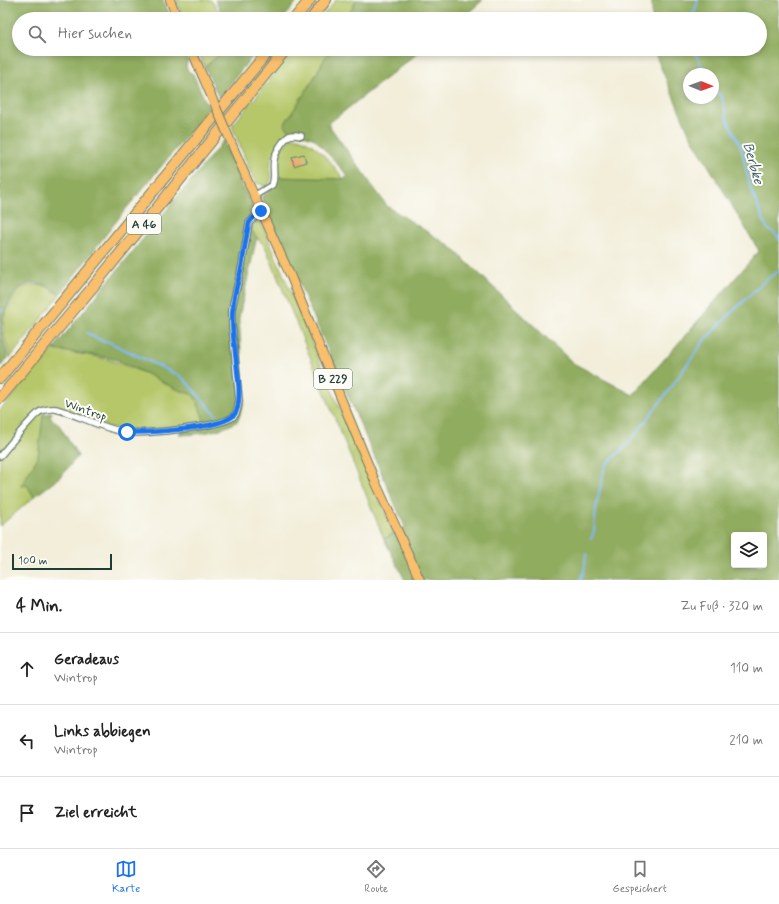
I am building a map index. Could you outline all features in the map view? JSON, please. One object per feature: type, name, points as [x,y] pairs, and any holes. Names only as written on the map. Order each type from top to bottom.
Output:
[{"type":"highway","points":[[300,12],[310,0]]},
{"type":"highway","points":[[317,12],[326,0]]},
{"type":"highway","name":"A 46","points":[[0,378],[264,56]]},
{"type":"highway","name":"A 46","points":[[0,398],[102,276],[280,56]]},
{"type":"main road","points":[[170,0],[175,12]]},
{"type":"main road","name":"B 229","points":[[194,56],[254,196],[291,277],[375,482],[420,580]]},
{"type":"street","points":[[254,196],[272,185],[274,177],[274,158],[285,140],[293,135],[302,136]]},
{"type":"street","name":"Wintrop","points":[[0,456],[40,411],[54,409],[108,428],[127,432],[148,433],[182,430],[218,423],[233,417],[238,408],[239,400],[232,326],[232,308],[242,265],[249,223],[261,211]]},
{"type":"green space","points":[[0,0],[163,0],[169,12],[12,12],[12,56],[188,56],[186,67],[188,71],[193,74],[209,109],[125,210],[60,294],[46,285],[31,283],[18,288],[9,302],[3,316],[1,331],[8,358],[0,367]]},
{"type":"green space","points":[[176,0],[211,0],[219,12],[181,12]]},
{"type":"green space","points":[[215,0],[298,0],[289,12],[221,12]]},
{"type":"green space","points":[[336,0],[357,0],[351,12],[326,12]]},
{"type":"green space","points":[[356,0],[483,0],[469,12],[350,12]]},
{"type":"green space","points":[[652,0],[779,0],[779,580],[405,580],[384,539],[405,527],[262,201],[262,196],[271,188],[276,177],[344,179],[348,176],[315,139],[293,133],[284,125],[326,56],[414,56],[328,124],[387,206],[451,247],[573,363],[633,395],[759,251],[689,133],[656,56],[767,56],[767,12],[652,12]]},
{"type":"green space","points":[[200,56],[217,56],[205,67]]},
{"type":"green space","points":[[217,56],[252,56],[219,98],[205,67]]},
{"type":"green space","points":[[289,56],[326,56],[284,125],[293,133],[277,149],[271,160],[271,180],[268,185],[264,187],[263,185],[257,183],[253,178],[232,126]]},
{"type":"green space","points":[[294,137],[310,143],[316,148],[344,179],[276,177],[277,159],[281,149]]},
{"type":"green space","points":[[224,140],[243,188],[253,208],[247,229],[251,230],[258,239],[256,241],[239,317],[244,402],[238,421],[231,425],[210,432],[180,435],[180,431],[205,423],[197,401],[193,395],[174,388],[117,360],[53,349]]},
{"type":"green space","points":[[257,220],[260,220],[358,452],[394,533],[384,539],[265,246],[251,230],[252,226]]},
{"type":"green space","points":[[31,285],[46,286],[60,295],[10,358],[3,332],[4,317],[10,303],[19,289]]},
{"type":"green space","points":[[52,350],[94,356],[116,362],[193,395],[197,401],[205,423],[176,428],[130,430],[109,427],[45,406],[38,457],[21,486],[27,485],[34,497],[0,526],[0,410]]},
{"type":"green space","points":[[52,412],[50,418],[58,423],[78,456],[59,478],[34,497],[27,485],[21,486],[38,457],[43,415]]},
{"type":"building","points":[[304,154],[306,162],[294,166],[292,157]]},
{"type":"waterway","name":"Berbke","points":[[694,12],[698,0]]},
{"type":"waterway","name":"Berbke","points":[[697,56],[703,68]]},
{"type":"waterway","name":"Berbke","points":[[719,95],[722,98],[727,119],[741,147],[751,190],[767,228],[778,236],[779,240]]},
{"type":"waterway","points":[[591,539],[594,531],[596,508],[605,466],[629,443],[703,342],[767,279],[779,271]]},
{"type":"waterway","points":[[87,333],[182,377],[216,415]]},
{"type":"waterway","points":[[580,580],[584,571],[586,554]]},
{"type":"route","points":[[127,432],[148,433],[182,430],[218,423],[233,417],[236,413],[239,400],[232,326],[232,308],[242,265],[249,223],[261,211]]}]
